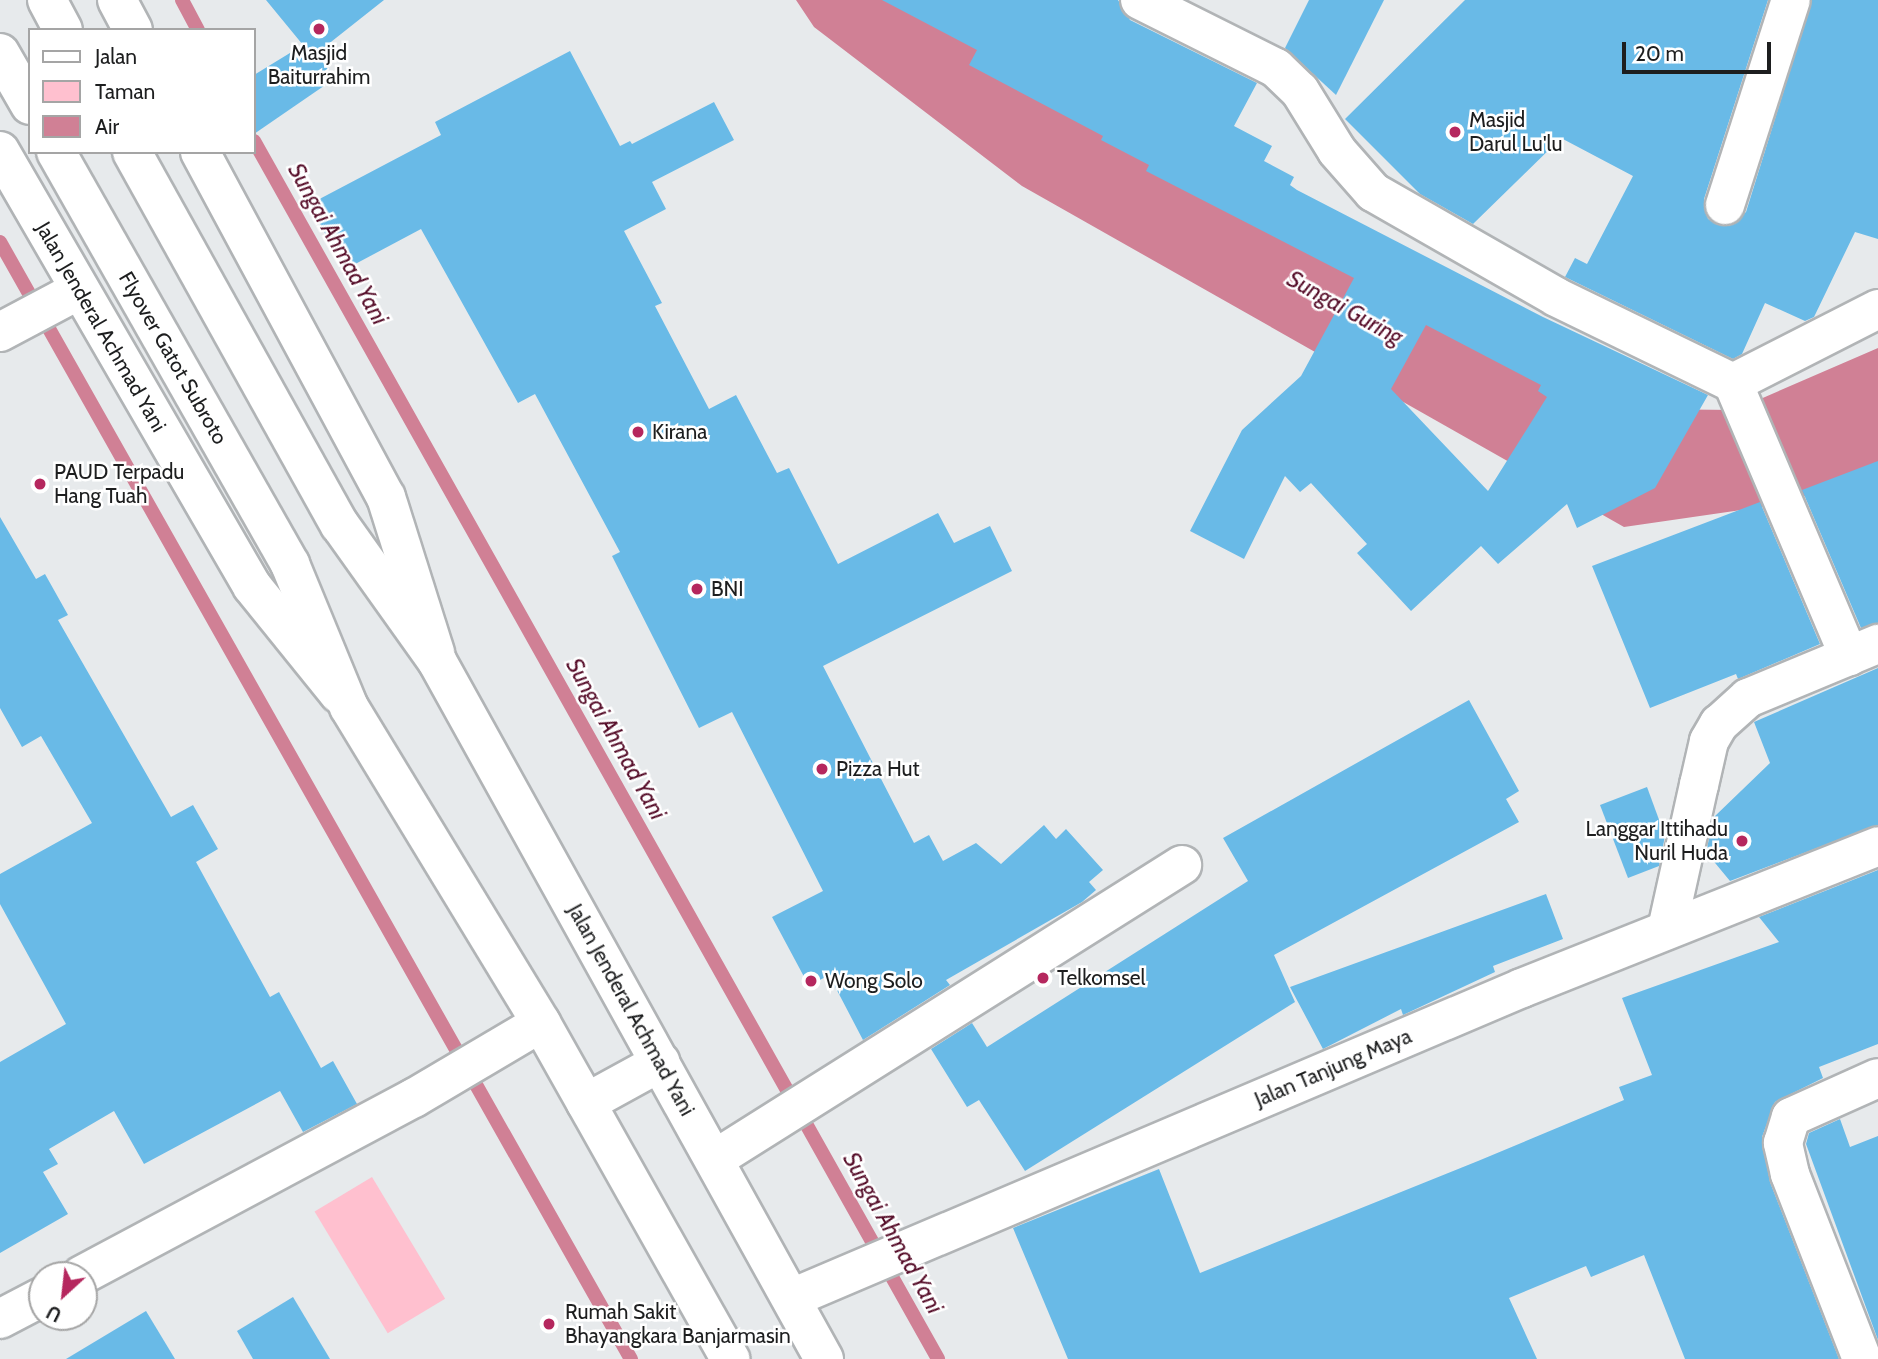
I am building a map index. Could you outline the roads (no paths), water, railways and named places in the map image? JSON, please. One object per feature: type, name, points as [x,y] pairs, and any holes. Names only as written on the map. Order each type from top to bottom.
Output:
[{"type":"main road","points":[[47,0],[62,28]]},
{"type":"main road","points":[[117,0],[132,28]]},
{"type":"main road","points":[[1140,0],[1276,68],[1300,91],[1337,151],[1373,192],[1556,297],[1738,396],[1773,475],[1864,650],[1748,698],[1719,724],[1701,774],[1667,929]]},
{"type":"main road","points":[[1725,205],[1791,0]]},
{"type":"main road","points":[[0,53],[28,102]]},
{"type":"main road","name":"Jalan Jenderal Achmad Yani","points":[[0,150],[70,295],[252,586],[349,707],[541,1023],[730,1359]]},
{"type":"main road","name":"Flyover Gatot Subroto","points":[[57,154],[290,564]]},
{"type":"main road","name":"Jalan Jenderal Achmad Yani","points":[[133,154],[340,525],[437,661],[824,1359]]},
{"type":"main road","name":"Jalan Jenderal Achmad Yani","points":[[201,154],[386,498],[437,661]]},
{"type":"main road","points":[[9,327],[70,295]]},
{"type":"main road","points":[[1738,396],[1875,303]]},
{"type":"main road","name":"Jalan Jenderal Achmad Yani","points":[[290,564],[349,707]]},
{"type":"main road","name":"Jalan Tanjung Maya","points":[[792,1298],[1667,929],[1878,846]]},
{"type":"main road","points":[[715,1159],[1182,865]]},
{"type":"main road","points":[[98,1266],[414,1098],[541,1023]]},
{"type":"main road","points":[[586,1103],[661,1062]]},
{"type":"main road","points":[[1863,1359],[1790,1174],[1783,1143],[1791,1117],[1878,1078]]},
{"type":"main road","points":[[0,1319],[28,1304]]},
{"type":"water","name":"Sungai Guring","points":[[796,0],[1011,0],[1339,236],[1641,409],[1735,410],[1878,348],[1878,477],[1762,507],[1624,527],[1022,186],[814,27]]},
{"type":"waterway","name":"Sungai Ahmad Yani","points":[[182,0],[197,28]]},
{"type":"waterway","name":"Sungai Ahmad Yani","points":[[256,145],[938,1359]]},
{"type":"waterway","name":"Sungai Ahmad Yani","points":[[0,242],[631,1359]]},
{"type":"place","name":"Masjid Baiturrahim","points":[[319,29]]},
{"type":"place","name":"Masjid Darul Lu'lu","points":[[1455,132]]},
{"type":"place","name":"Kirana","points":[[638,432]]},
{"type":"place","name":"PAUD Terpadu Hang Tuah","points":[[40,484]]},
{"type":"place","name":"BNI","points":[[697,589]]},
{"type":"place","name":"Pizza Hut","points":[[822,769]]},
{"type":"place","name":"Langgar Ittihadu Nuril Huda","points":[[1742,841]]},
{"type":"place","name":"Telkomsel","points":[[1043,978]]},
{"type":"place","name":"Wong Solo","points":[[811,981]]},
{"type":"place","name":"Rumah Sakit Bhayangkara Banjarmasin","points":[[549,1324]]}]
